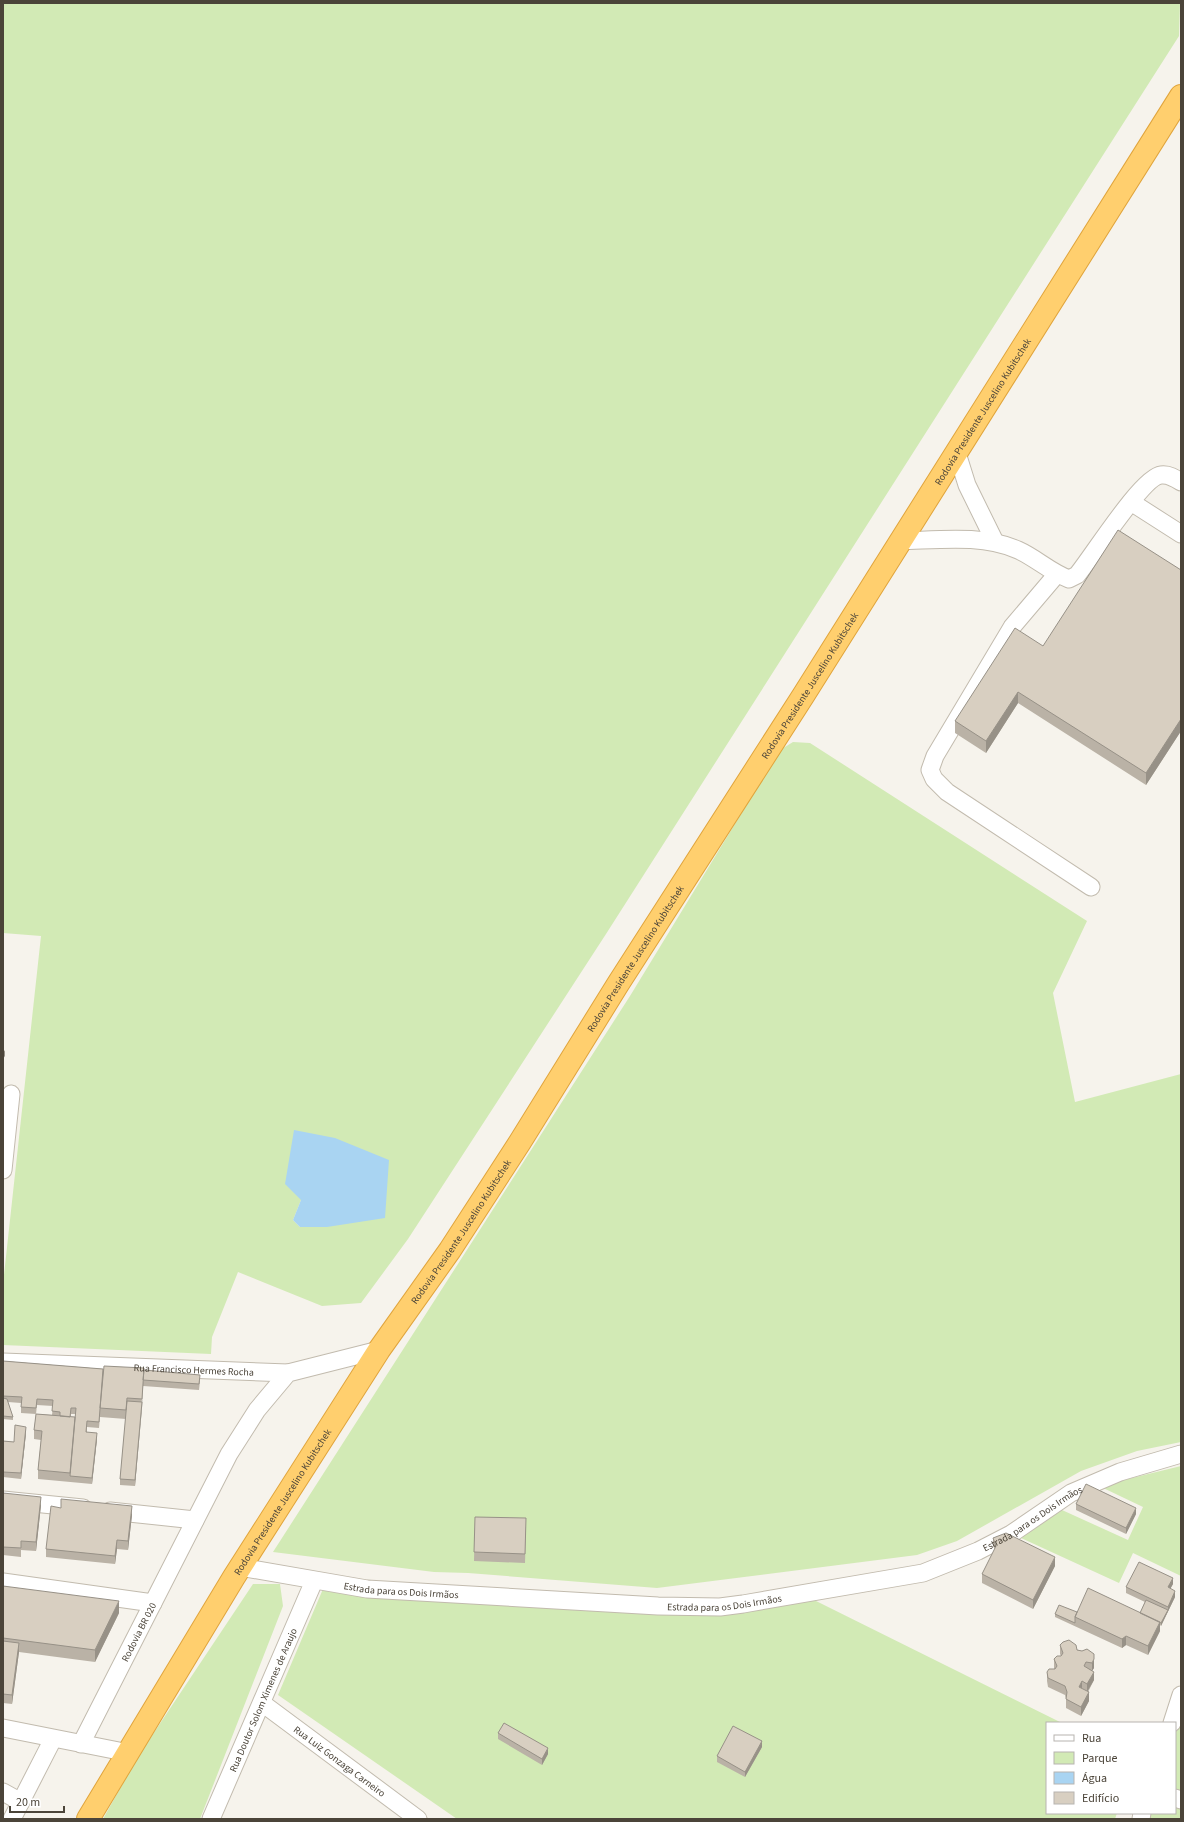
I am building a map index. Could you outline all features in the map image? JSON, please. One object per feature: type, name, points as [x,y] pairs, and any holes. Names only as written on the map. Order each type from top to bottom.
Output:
[{"type":"highway","name":"Rodovia Presidente Juscelino Kubitschek","points":[[88,1819],[129,1754],[240,1567],[379,1350],[450,1250],[516,1149],[618,984],[803,696],[1181,96]]},
{"type":"street","points":[[956,453],[967,485],[995,542]]},
{"type":"street","points":[[900,541],[948,539],[995,542],[1019,550],[1057,574],[1069,579],[1077,575],[1131,502],[1149,481],[1161,475],[1171,476],[1181,482]]},
{"type":"street","points":[[1131,502],[1181,534]]},
{"type":"street","points":[[1057,574],[1012,627],[935,756],[930,770],[934,779],[947,792],[1091,887]]},
{"type":"street","points":[[3,1170],[12,1094]]},
{"type":"street","name":"Rua Francisco Hermes Rocha","points":[[3,1362],[288,1373],[379,1350]]},
{"type":"street","name":"Rodovia BR 020","points":[[81,1744],[195,1520],[243,1430],[288,1373]]},
{"type":"street","name":"Estrada para os Dois Irmãos","points":[[240,1567],[367,1589],[425,1594],[658,1606],[720,1607],[774,1600],[923,1573],[978,1551],[1011,1534],[1071,1493],[1120,1472],[1181,1454]]},
{"type":"street","points":[[3,1500],[195,1520]]},
{"type":"street","name":"Rua Doutor Solom Ximenes de Araujo","points":[[211,1819],[314,1581]]},
{"type":"street","points":[[3,1582],[153,1603]]},
{"type":"street","points":[[1172,1722],[1181,1694]]},
{"type":"street","name":"Rua Luiz Gonzaga Carneiro","points":[[262,1703],[418,1819]]},
{"type":"street","points":[[3,1728],[129,1754]]},
{"type":"street","points":[[12,1819],[53,1739]]},
{"type":"street","points":[[3,1792],[21,1802]]},
{"type":"green space","points":[[3,3],[1180,3],[1179,36],[606,934],[408,1239],[361,1303],[322,1306],[238,1272],[212,1337],[211,1354],[3,1345],[3,1284],[41,936],[3,933]],"holes":[[[301,1200],[300,1227],[293,1220]]]},
{"type":"green space","points":[[793,742],[810,743],[1087,921],[1053,993],[1075,1102],[1181,1074],[1181,1442],[1137,1451],[1081,1471],[957,1541],[917,1555],[657,1588],[468,1573],[434,1572],[273,1552],[630,996],[780,750]]},
{"type":"green space","points":[[1181,1466],[1181,1576],[1133,1553],[1119,1583],[1021,1538],[1062,1510],[1128,1540],[1143,1507],[1099,1486]]},
{"type":"green space","points":[[253,1584],[280,1584],[283,1606],[200,1819],[103,1819],[137,1758]]},
{"type":"green space","points":[[323,1589],[723,1614],[812,1599],[1060,1722],[1046,1722],[1046,1814],[1117,1814],[1115,1819],[457,1819],[278,1695]]},
{"type":"green space","points":[[1181,1695],[1181,1819],[1141,1819],[1142,1814],[1176,1814],[1175,1722]]},
{"type":"water","points":[[294,1130],[335,1138],[389,1160],[385,1218],[327,1227],[300,1227],[293,1220],[301,1200],[285,1184]]},
{"type":"building","points":[[1118,530],[1181,570],[1181,719],[1146,773],[1018,692],[986,741],[955,721],[1015,628],[1043,646]]},
{"type":"building","points":[[3,1361],[103,1369],[99,1422],[87,1421],[86,1432],[97,1433],[92,1478],[70,1476],[76,1408],[71,1408],[70,1417],[60,1416],[60,1412],[52,1411],[53,1400],[37,1399],[36,1408],[21,1407],[22,1397],[3,1396]]},
{"type":"building","points":[[104,1366],[144,1368],[142,1399],[127,1398],[126,1410],[100,1408]]},
{"type":"building","points":[[144,1370],[200,1375],[199,1384],[143,1380]]},
{"type":"building","points":[[3,1398],[7,1399],[13,1417],[3,1416]]},
{"type":"building","points":[[127,1401],[142,1402],[135,1480],[120,1479]]},
{"type":"building","points":[[36,1414],[75,1417],[70,1473],[38,1470],[42,1431],[34,1430]]},
{"type":"building","points":[[15,1425],[26,1427],[21,1473],[3,1472],[3,1441],[14,1442]]},
{"type":"building","points":[[1086,1484],[1136,1508],[1126,1528],[1076,1504]]},
{"type":"building","points":[[3,1493],[41,1497],[36,1542],[21,1541],[21,1548],[3,1547]]},
{"type":"building","points":[[61,1499],[132,1506],[128,1541],[117,1540],[115,1556],[46,1549],[51,1506],[61,1508]]},
{"type":"building","points":[[475,1517],[526,1518],[525,1554],[474,1552]]},
{"type":"building","points":[[1006,1533],[1055,1557],[1033,1600],[982,1574],[996,1546],[993,1538]]},
{"type":"building","points":[[1139,1562],[1173,1578],[1168,1587],[1175,1591],[1168,1607],[1126,1587]]},
{"type":"building","points":[[3,1586],[119,1601],[95,1650],[3,1638]]},
{"type":"building","points":[[1088,1588],[1160,1622],[1148,1646],[1126,1636],[1122,1639],[1075,1617]]},
{"type":"building","points":[[1146,1600],[1168,1610],[1161,1623],[1140,1613]]},
{"type":"building","points":[[1059,1605],[1077,1612],[1075,1623],[1055,1614]]},
{"type":"building","points":[[1069,1640],[1076,1645],[1077,1650],[1082,1651],[1087,1649],[1094,1654],[1092,1663],[1086,1662],[1084,1666],[1094,1672],[1087,1684],[1082,1681],[1079,1687],[1089,1692],[1081,1707],[1066,1699],[1067,1692],[1065,1686],[1048,1678],[1047,1672],[1049,1669],[1055,1669],[1057,1666],[1054,1659],[1057,1656],[1061,1656],[1063,1653],[1060,1645]]},
{"type":"building","points":[[3,1641],[19,1643],[12,1695],[3,1694]]},
{"type":"building","points":[[504,1723],[548,1748],[542,1759],[498,1733]]},
{"type":"building","points":[[733,1726],[762,1741],[745,1772],[717,1756]]}]
